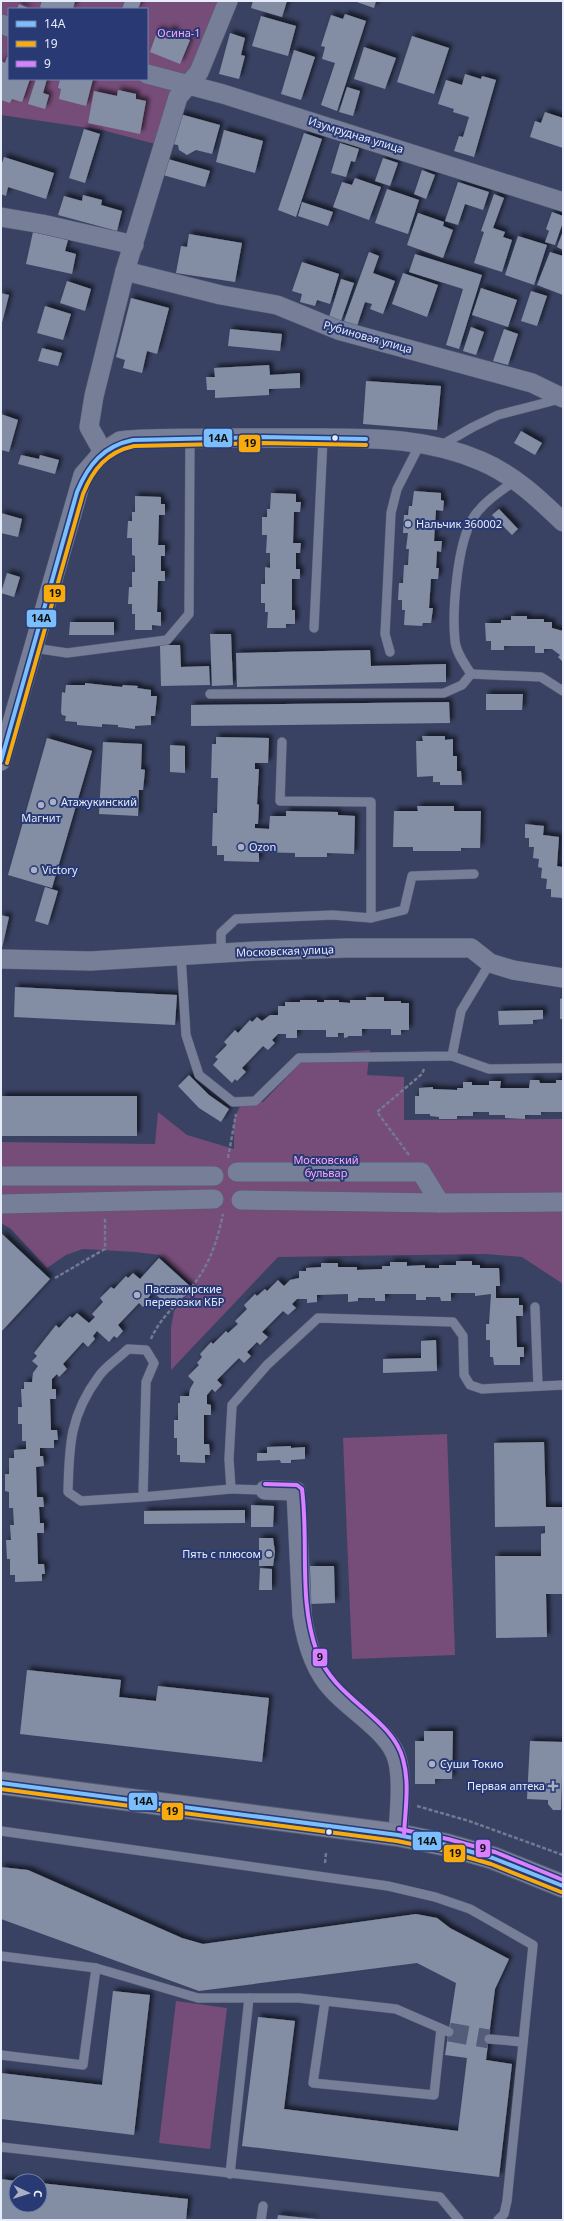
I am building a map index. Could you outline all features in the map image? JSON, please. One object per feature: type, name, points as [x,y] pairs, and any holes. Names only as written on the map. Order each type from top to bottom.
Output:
[{"type":"main road","points":[[1,1783],[398,1835],[447,1845],[493,1858],[563,1886]]},
{"type":"street","points":[[103,452],[89,427],[94,396],[126,271],[178,97],[198,72],[228,1]]},
{"type":"street","name":"Изумрудная улица","points":[[148,74],[252,103],[563,202]]},
{"type":"street","points":[[1,217],[42,224],[134,245]]},
{"type":"street","name":"Рубиновая улица","points":[[126,271],[221,295],[277,305],[338,330],[532,383],[563,398]]},
{"type":"street","points":[[1,761],[77,492],[83,476],[103,452],[120,441],[323,438],[421,442],[439,446],[480,460],[516,480],[563,522]]},
{"type":"street","name":"Московская улица","points":[[1,959],[91,961],[221,953],[347,948],[471,948],[490,963],[513,970],[563,978]]},
{"type":"street","points":[[1,1176],[421,1172],[440,1203]]},
{"type":"street","points":[[225,1173],[210,1188],[226,1202]]},
{"type":"street","points":[[225,1173],[242,1177],[246,1189],[226,1202]]},
{"type":"street","points":[[1,1204],[105,1202],[563,1202]]},
{"type":"street","points":[[265,1490],[296,1491],[302,1615],[305,1635],[315,1664],[332,1690],[362,1716],[395,1753],[400,1778],[398,1835]]},
{"type":"lane","points":[[439,446],[498,415],[563,398]]},
{"type":"lane","points":[[314,628],[323,438]]},
{"type":"lane","points":[[34,648],[67,653],[167,640],[189,614],[190,439]]},
{"type":"lane","points":[[390,652],[385,634],[391,513],[397,489],[421,442]]},
{"type":"lane","points":[[471,674],[460,657],[455,642],[456,585],[463,541],[473,518],[490,499],[516,480]]},
{"type":"lane","points":[[471,674],[541,676],[563,691]]},
{"type":"lane","points":[[210,694],[444,693],[462,685],[471,674]]},
{"type":"lane","points":[[282,742],[280,801],[371,802],[371,918]]},
{"type":"lane","points":[[221,953],[221,933],[236,919],[333,915],[371,918],[404,910],[412,876],[474,874]]},
{"type":"lane","points":[[181,956],[186,1035],[200,1075],[233,1102],[255,1101],[299,1058],[452,1056],[489,1069],[563,1068]]},
{"type":"lane","points":[[452,1056],[461,1011],[490,963]]},
{"type":"lane","points":[[535,1308],[538,1386]]},
{"type":"lane","points":[[231,1489],[229,1459],[232,1405],[267,1365],[318,1318],[453,1322],[463,1336],[464,1375],[470,1385],[482,1388],[563,1385]]},
{"type":"lane","points":[[143,1497],[146,1382],[154,1363],[146,1350],[128,1349],[99,1375],[73,1424],[69,1452],[68,1492],[81,1501],[143,1497],[231,1489],[265,1490]]},
{"type":"lane","points":[[1,1831],[388,1886],[435,1897],[470,1909],[533,1946],[508,2201],[504,2214],[498,2220]]},
{"type":"lane","points":[[1,1956],[96,1968],[198,1998],[299,1998],[396,2009],[445,2030],[434,2095],[313,2083],[325,2001]]},
{"type":"lane","points":[[1,2055],[83,2065],[96,1968]]},
{"type":"lane","points":[[230,2174],[249,1998]]},
{"type":"lane","points":[[489,2039],[523,2042]]},
{"type":"lane","points":[[1,2147],[440,2197],[459,2220]]},
{"type":"lane","points":[[261,2220],[263,2206]]},
{"type":"path","points":[[421,1172],[377,1112],[422,1074],[428,1057]]},
{"type":"path","points":[[225,1173],[239,1102]]},
{"type":"path","points":[[55,1278],[105,1249],[105,1202]]},
{"type":"path","points":[[146,1350],[154,1331],[196,1281],[211,1258],[219,1234],[226,1202]]},
{"type":"path","points":[[399,1802],[469,1821],[563,1855]]},
{"type":"path","points":[[325,1863],[326,1853]]},
{"type":"green space","name":"Осина-1","points":[[1,1],[228,1],[163,146],[102,130],[1,115]]},
{"type":"green space","name":"Московский бульвар","points":[[370,1050],[367,1075],[404,1077],[404,1120],[563,1119],[563,1284],[522,1257],[486,1254],[278,1257],[171,1370],[171,1327],[174,1311],[194,1286],[160,1255],[83,1249],[66,1255],[47,1268],[11,1229],[1,1223],[1,1142],[155,1144],[158,1112],[187,1135],[234,1149],[234,1119],[241,1104],[263,1102],[308,1055]]},
{"type":"green space","points":[[447,1434],[455,1655],[352,1659],[343,1438]]},
{"type":"green space","points":[[176,2001],[227,2008],[210,2149],[159,2143]]},
{"type":"building","points":[[42,1],[75,1],[73,8],[40,7]]},
{"type":"building","points":[[125,1],[141,1],[138,8],[122,8]]},
{"type":"building","points":[[253,1],[287,1],[282,17],[251,8]]},
{"type":"building","points":[[354,1],[376,1],[374,8]]},
{"type":"building","points":[[19,4],[28,8],[17,8]]},
{"type":"building","points":[[345,14],[366,21],[337,111],[321,105],[335,63],[322,59],[325,47],[321,46],[331,15],[343,19]]},
{"type":"building","points":[[261,16],[296,26],[288,56],[252,46]]},
{"type":"building","points":[[158,29],[168,33],[169,29],[176,31],[175,35],[190,40],[180,64],[150,52]]},
{"type":"building","points":[[230,33],[245,38],[241,55],[245,56],[239,79],[219,74]]},
{"type":"building","points":[[412,36],[449,48],[434,94],[397,82]]},
{"type":"building","points":[[364,47],[396,58],[385,89],[354,79]]},
{"type":"building","points":[[294,50],[315,57],[301,100],[281,94]]},
{"type":"building","points":[[7,57],[8,80],[30,80],[22,102],[12,99],[10,103],[1,100],[1,61],[5,63]]},
{"type":"building","points":[[465,74],[481,79],[482,76],[496,80],[474,157],[454,151],[459,136],[463,137],[469,117],[453,112],[454,109],[438,104],[446,80],[462,85]]},
{"type":"building","points":[[36,80],[47,80],[43,93],[49,95],[45,109],[28,104]]},
{"type":"building","points":[[60,80],[93,80],[86,106],[59,99],[61,89],[58,88]]},
{"type":"building","points":[[347,87],[360,91],[353,116],[339,112]]},
{"type":"building","points":[[118,90],[136,94],[136,99],[146,101],[140,134],[88,123],[94,91],[117,96]]},
{"type":"building","points":[[545,112],[563,118],[563,148],[530,137],[535,121],[541,123]]},
{"type":"building","points":[[180,114],[220,125],[212,154],[196,150],[187,155],[179,150],[178,145],[172,144]]},
{"type":"building","points":[[84,129],[100,134],[85,183],[69,178]]},
{"type":"building","points":[[224,130],[263,141],[255,173],[216,162]]},
{"type":"building","points":[[304,133],[322,139],[296,217],[278,210]]},
{"type":"building","points":[[340,143],[359,149],[355,162],[351,161],[346,177],[331,173]]},
{"type":"building","points":[[4,157],[54,173],[46,199],[8,187],[6,196],[1,194],[1,166]]},
{"type":"building","points":[[383,158],[398,163],[390,186],[375,181]]},
{"type":"building","points":[[168,159],[210,171],[205,187],[163,175]]},
{"type":"building","points":[[422,170],[435,175],[426,199],[414,194]]},
{"type":"building","points":[[355,178],[381,187],[369,220],[333,207],[342,182],[352,185]]},
{"type":"building","points":[[458,182],[489,192],[483,210],[465,204],[458,225],[445,221]]},
{"type":"building","points":[[387,189],[419,200],[408,234],[375,223]]},
{"type":"building","points":[[494,194],[504,198],[493,228],[505,232],[503,237],[512,240],[502,272],[474,263],[484,232],[481,231]]},
{"type":"building","points":[[83,195],[102,200],[101,205],[122,211],[117,231],[58,215],[64,196],[82,201]]},
{"type":"building","points":[[302,202],[333,212],[328,226],[298,216]]},
{"type":"building","points":[[552,212],[563,216],[563,222],[555,245],[545,242],[549,231],[546,229]]},
{"type":"building","points":[[418,213],[444,222],[443,226],[453,230],[443,258],[407,245]]},
{"type":"building","points":[[563,231],[563,250],[557,247]]},
{"type":"building","points":[[33,232],[68,240],[65,251],[76,254],[72,274],[26,264]]},
{"type":"building","points":[[189,234],[242,243],[235,282],[176,273],[181,246],[187,247]]},
{"type":"building","points":[[518,236],[547,245],[534,285],[505,275]]},
{"type":"building","points":[[369,252],[379,256],[373,273],[395,281],[383,314],[370,309],[372,304],[365,302],[357,326],[344,321]]},
{"type":"building","points":[[550,252],[563,256],[563,295],[537,285]]},
{"type":"building","points":[[415,254],[482,275],[459,349],[446,345],[463,289],[409,272]]},
{"type":"building","points":[[302,262],[339,274],[330,304],[317,300],[315,306],[300,302],[302,294],[292,291]]},
{"type":"building","points":[[403,273],[438,285],[427,317],[392,304]]},
{"type":"building","points":[[341,279],[354,283],[341,321],[329,317]]},
{"type":"building","points":[[67,281],[91,289],[85,311],[60,303]]},
{"type":"building","points":[[481,288],[517,300],[508,327],[472,315]]},
{"type":"building","points":[[531,291],[547,296],[537,326],[521,321]]},
{"type":"building","points":[[1,293],[9,295],[2,323],[1,323]]},
{"type":"building","points":[[131,298],[169,308],[157,354],[147,351],[142,373],[123,368],[125,360],[116,357]]},
{"type":"building","points":[[45,306],[71,314],[63,340],[37,333]]},
{"type":"building","points":[[471,327],[484,332],[476,355],[463,351]]},
{"type":"building","points":[[230,329],[282,334],[280,351],[228,346]]},
{"type":"building","points":[[504,329],[518,334],[508,365],[493,361]]},
{"type":"building","points":[[42,348],[62,353],[58,366],[38,361]]},
{"type":"building","points":[[269,365],[270,375],[300,373],[300,388],[269,389],[269,395],[215,398],[215,390],[207,390],[206,377],[215,377],[214,368]]},
{"type":"building","points":[[366,381],[441,386],[437,430],[363,424]]},
{"type":"building","points":[[1,414],[18,420],[9,452],[1,450]]},
{"type":"building","points":[[521,431],[542,443],[535,455],[514,443]]},
{"type":"building","points":[[21,455],[39,459],[40,455],[59,460],[55,474],[18,464]]},
{"type":"building","points":[[414,491],[441,493],[441,500],[444,501],[443,511],[436,510],[434,541],[442,541],[441,552],[437,551],[436,568],[439,568],[438,579],[431,579],[429,608],[433,608],[431,623],[423,623],[422,626],[404,625],[405,610],[402,610],[402,600],[398,600],[399,583],[403,583],[404,565],[408,565],[409,549],[406,549],[408,533],[403,533],[404,515],[408,515],[409,506],[412,506]]},
{"type":"building","points":[[271,493],[296,494],[296,502],[301,502],[300,512],[294,512],[293,543],[301,543],[300,553],[296,553],[296,569],[300,569],[300,579],[292,579],[292,610],[295,610],[295,624],[286,624],[286,628],[267,628],[268,612],[265,612],[265,603],[261,603],[261,584],[265,584],[265,567],[270,568],[270,553],[266,553],[267,535],[262,535],[262,517],[267,517],[267,509],[270,509]]},
{"type":"building","points":[[135,496],[161,497],[161,504],[165,504],[165,515],[159,515],[158,545],[165,545],[165,556],[161,556],[161,571],[165,571],[165,581],[158,581],[157,612],[161,612],[161,626],[152,625],[152,630],[135,630],[135,614],[132,614],[132,604],[128,604],[129,587],[132,587],[132,572],[135,572],[135,556],[132,555],[132,538],[127,538],[128,521],[132,521],[132,512],[135,512]]},
{"type":"building","points":[[499,509],[518,529],[512,535],[492,515]]},
{"type":"building","points":[[1,513],[22,519],[18,537],[1,533]]},
{"type":"building","points":[[7,573],[20,577],[14,597],[1,593]]},
{"type":"building","points":[[511,616],[527,616],[527,619],[544,619],[544,622],[552,622],[552,628],[563,631],[563,662],[558,657],[560,655],[552,649],[544,649],[544,653],[535,653],[535,646],[504,646],[504,650],[491,650],[491,641],[486,641],[485,623],[501,623],[501,620],[511,620]]},
{"type":"building","points":[[70,622],[114,622],[114,635],[69,635]]},
{"type":"building","points":[[210,634],[231,634],[233,685],[212,686]]},
{"type":"building","points":[[160,645],[180,645],[181,667],[209,666],[210,685],[161,686]]},
{"type":"building","points":[[370,650],[371,666],[446,664],[446,682],[237,687],[236,653]]},
{"type":"building","points":[[85,683],[122,687],[123,685],[138,686],[137,688],[151,690],[151,696],[157,696],[155,716],[151,716],[151,725],[135,726],[135,729],[118,727],[118,725],[102,724],[102,727],[77,725],[77,722],[65,721],[66,716],[62,715],[61,712],[62,692],[65,693],[66,685],[85,685]]},
{"type":"building","points":[[486,694],[523,694],[522,710],[486,710]]},
{"type":"building","points":[[449,702],[450,723],[191,726],[191,705]]},
{"type":"building","points":[[422,736],[445,736],[445,740],[453,739],[453,756],[457,756],[457,771],[461,771],[462,785],[440,785],[440,782],[433,782],[433,776],[417,777],[416,741],[423,741]]},
{"type":"building","points":[[216,737],[269,738],[268,763],[255,763],[255,769],[259,769],[257,804],[259,805],[258,824],[255,824],[255,828],[269,829],[270,816],[286,816],[286,811],[338,812],[338,815],[355,816],[354,854],[327,853],[327,857],[295,857],[295,853],[259,852],[259,862],[224,861],[224,855],[217,855],[217,846],[212,846],[213,813],[217,813],[218,778],[211,778],[212,744],[216,744]]},
{"type":"building","points":[[47,738],[92,751],[52,888],[8,875]]},
{"type":"building","points":[[103,742],[142,744],[141,769],[145,770],[143,790],[139,790],[138,816],[99,814]]},
{"type":"building","points":[[170,745],[185,746],[185,773],[170,772]]},
{"type":"building","points":[[417,806],[454,806],[454,811],[481,811],[480,848],[461,848],[461,851],[413,851],[413,847],[393,847],[394,811],[418,811]]},
{"type":"building","points":[[525,824],[544,826],[543,835],[559,837],[557,866],[562,867],[563,898],[551,897],[551,889],[546,889],[547,879],[541,878],[542,868],[538,867],[539,859],[533,858],[534,847],[529,847],[529,838],[525,838]]},
{"type":"building","points":[[45,887],[58,891],[48,925],[35,921]]},
{"type":"building","points":[[1,915],[9,917],[2,948],[1,948]]},
{"type":"building","points":[[15,987],[177,995],[175,1025],[14,1017]]},
{"type":"building","points":[[366,997],[384,997],[384,1001],[401,1001],[401,1003],[409,1003],[409,1030],[401,1030],[401,1035],[391,1035],[391,1029],[362,1029],[362,1036],[348,1036],[344,1038],[344,1033],[338,1033],[338,1037],[326,1037],[326,1030],[297,1030],[297,1038],[286,1038],[286,1034],[278,1034],[272,1040],[275,1043],[268,1050],[263,1046],[242,1068],[246,1072],[237,1081],[235,1079],[232,1083],[213,1065],[218,1059],[215,1057],[227,1045],[224,1042],[235,1030],[238,1033],[250,1020],[252,1022],[257,1017],[262,1021],[270,1015],[278,1015],[278,1006],[285,1006],[285,1002],[317,1000],[317,1002],[324,1002],[324,1000],[339,1000],[339,1002],[350,1003],[350,1000],[366,1000]]},
{"type":"building","points":[[563,998],[563,1019],[560,1019],[560,999]]},
{"type":"building","points":[[543,1010],[543,1019],[533,1020],[533,1024],[499,1025],[498,1011]]},
{"type":"building","points":[[189,1075],[209,1095],[229,1109],[221,1122],[199,1108],[178,1086]]},
{"type":"building","points":[[530,1080],[539,1080],[540,1083],[556,1083],[556,1080],[563,1080],[563,1112],[541,1112],[541,1115],[525,1115],[525,1119],[505,1118],[505,1115],[489,1115],[489,1112],[473,1112],[473,1116],[457,1116],[457,1119],[439,1119],[439,1117],[430,1116],[430,1114],[415,1114],[415,1096],[419,1096],[419,1088],[433,1087],[433,1089],[457,1090],[457,1088],[463,1088],[463,1082],[472,1082],[472,1085],[489,1085],[489,1081],[501,1081],[500,1088],[529,1088]]},
{"type":"building","points":[[1,1096],[137,1096],[137,1136],[1,1136]]},
{"type":"building","points":[[1,1233],[50,1279],[1,1332]]},
{"type":"building","points":[[159,1258],[192,1288],[172,1309],[153,1292],[148,1298],[150,1300],[143,1307],[139,1303],[118,1325],[123,1331],[117,1338],[114,1336],[109,1342],[97,1331],[93,1336],[95,1339],[88,1347],[83,1342],[63,1364],[67,1369],[59,1377],[57,1374],[52,1379],[52,1389],[56,1389],[56,1399],[50,1399],[51,1430],[57,1430],[58,1440],[54,1440],[54,1448],[40,1448],[40,1456],[43,1456],[44,1466],[36,1467],[37,1497],[43,1497],[44,1507],[39,1507],[40,1523],[44,1523],[44,1533],[37,1533],[38,1564],[44,1564],[45,1574],[42,1574],[42,1581],[15,1582],[15,1575],[10,1575],[10,1559],[7,1559],[6,1540],[11,1540],[10,1525],[14,1525],[13,1508],[9,1508],[9,1492],[5,1491],[5,1474],[9,1474],[9,1458],[14,1458],[14,1450],[26,1449],[26,1441],[22,1441],[22,1424],[18,1424],[18,1407],[22,1407],[21,1389],[24,1389],[24,1382],[32,1382],[33,1373],[38,1366],[32,1361],[37,1356],[34,1353],[56,1325],[59,1328],[70,1316],[72,1318],[77,1313],[89,1323],[95,1317],[92,1314],[103,1302],[100,1298],[111,1287],[114,1289],[126,1276],[128,1278],[133,1273],[140,1279]]},
{"type":"building","points":[[456,1261],[472,1261],[472,1265],[480,1265],[480,1268],[499,1268],[500,1286],[496,1286],[496,1298],[519,1298],[519,1305],[523,1305],[523,1316],[516,1316],[517,1347],[524,1347],[524,1357],[520,1357],[520,1365],[494,1365],[493,1357],[490,1357],[490,1340],[486,1340],[486,1324],[489,1324],[491,1294],[475,1296],[475,1293],[451,1293],[451,1301],[441,1301],[440,1297],[426,1297],[426,1300],[416,1300],[416,1294],[385,1294],[385,1301],[375,1301],[375,1298],[358,1298],[358,1301],[348,1302],[348,1294],[317,1295],[317,1302],[307,1303],[307,1299],[297,1299],[292,1304],[296,1308],[288,1315],[283,1311],[262,1332],[268,1337],[260,1345],[257,1342],[247,1352],[251,1356],[244,1363],[239,1358],[217,1380],[222,1385],[215,1392],[212,1389],[207,1395],[207,1404],[211,1405],[211,1415],[204,1415],[204,1444],[209,1444],[210,1455],[205,1455],[205,1463],[180,1462],[180,1455],[177,1455],[177,1438],[174,1438],[174,1420],[178,1420],[178,1403],[180,1403],[180,1396],[189,1396],[190,1389],[194,1382],[188,1376],[199,1365],[197,1363],[202,1357],[200,1354],[211,1342],[213,1344],[226,1331],[228,1333],[238,1324],[235,1321],[247,1309],[244,1305],[255,1294],[257,1296],[265,1289],[267,1291],[278,1280],[284,1286],[290,1280],[299,1278],[299,1271],[306,1271],[306,1268],[321,1267],[321,1263],[338,1263],[338,1267],[357,1267],[357,1270],[382,1269],[382,1266],[390,1266],[390,1262],[407,1262],[407,1266],[425,1265],[425,1268],[439,1268],[439,1265],[456,1265]]},
{"type":"building","points":[[436,1340],[437,1371],[383,1373],[383,1359],[421,1358],[421,1341]]},
{"type":"building","points":[[544,1442],[546,1507],[563,1507],[563,1594],[546,1594],[547,1637],[496,1638],[495,1556],[541,1556],[541,1534],[545,1533],[545,1526],[495,1527],[494,1443]]},
{"type":"building","points":[[291,1446],[291,1448],[305,1447],[305,1459],[291,1460],[291,1463],[281,1463],[280,1460],[257,1461],[257,1453],[267,1453],[267,1447]]},
{"type":"building","points":[[251,1505],[274,1506],[273,1527],[251,1527]]},
{"type":"building","points":[[245,1510],[245,1523],[144,1524],[144,1511]]},
{"type":"building","points":[[259,1538],[273,1538],[275,1552],[273,1566],[259,1566]]},
{"type":"building","points":[[310,1566],[334,1566],[335,1603],[311,1604]]},
{"type":"building","points":[[260,1568],[272,1569],[272,1590],[259,1590]]},
{"type":"building","points":[[27,1670],[121,1680],[119,1697],[156,1701],[158,1686],[269,1698],[262,1762],[20,1734]]},
{"type":"building","points":[[424,1731],[453,1731],[452,1779],[435,1779],[435,1784],[415,1784],[415,1741],[424,1741]]},
{"type":"building","points":[[530,1741],[563,1742],[561,1810],[553,1810],[548,1804],[548,1800],[527,1799]]},
{"type":"building","points":[[1,1867],[28,1870],[182,1938],[203,1944],[416,1914],[437,1918],[450,1928],[509,1959],[495,1989],[486,2060],[512,2064],[499,2177],[242,2146],[258,2017],[295,2021],[284,2109],[458,2131],[467,2058],[445,2055],[456,1983],[417,1963],[199,1991],[1,1919]]},
{"type":"building","points":[[113,1991],[150,1995],[134,2135],[1,2119],[1,2073],[102,2085]]},
{"type":"building","points":[[1,2179],[8,2180],[8,2213],[48,2213],[48,2184],[188,2199],[186,2220],[1,2220]]},
{"type":"building","points":[[278,2215],[316,2219],[316,2220],[277,2220]]},
{"type":"tunnel","points":[[449,2032],[489,2039]]},
{"type":"transit line","name":"14А","points":[[1,761],[77,492],[86,473],[98,458],[113,447],[133,440],[264,437],[366,439]]},
{"type":"transit line","name":"19","points":[[7,763],[83,494],[91,477],[102,463],[116,453],[134,446],[264,443],[366,445]]},
{"type":"transit line","name":"9","points":[[265,1484],[297,1485],[302,1489],[304,1509],[306,1592],[311,1632],[317,1652],[325,1669],[349,1696],[376,1719],[397,1744],[403,1759],[406,1778],[404,1835]]},
{"type":"transit line","name":"14А","points":[[1,1783],[398,1835],[447,1845],[493,1858],[563,1886]]},
{"type":"transit line","name":"19","points":[[1,1789],[397,1841],[446,1851],[491,1864],[561,1892]]},
{"type":"transit line","name":"9","points":[[399,1829],[448,1839],[495,1852],[563,1880]]},
{"type":"place","name":"Нальчик 360002","points":[[408,524]]},
{"type":"place","name":"Атажукинский","points":[[53,802]]},
{"type":"place","name":"Магнит","points":[[41,805]]},
{"type":"place","name":"Ozon","points":[[241,847]]},
{"type":"place","name":"Victory","points":[[34,870]]},
{"type":"place","name":"Пассажирские перевозки КБР","points":[[137,1295]]},
{"type":"place","name":"Пять с плюсом","points":[[269,1554]]},
{"type":"place","name":"Суши Токио","points":[[432,1764]]},
{"type":"place","name":"Первая аптека","points":[[553,1786]]}]
